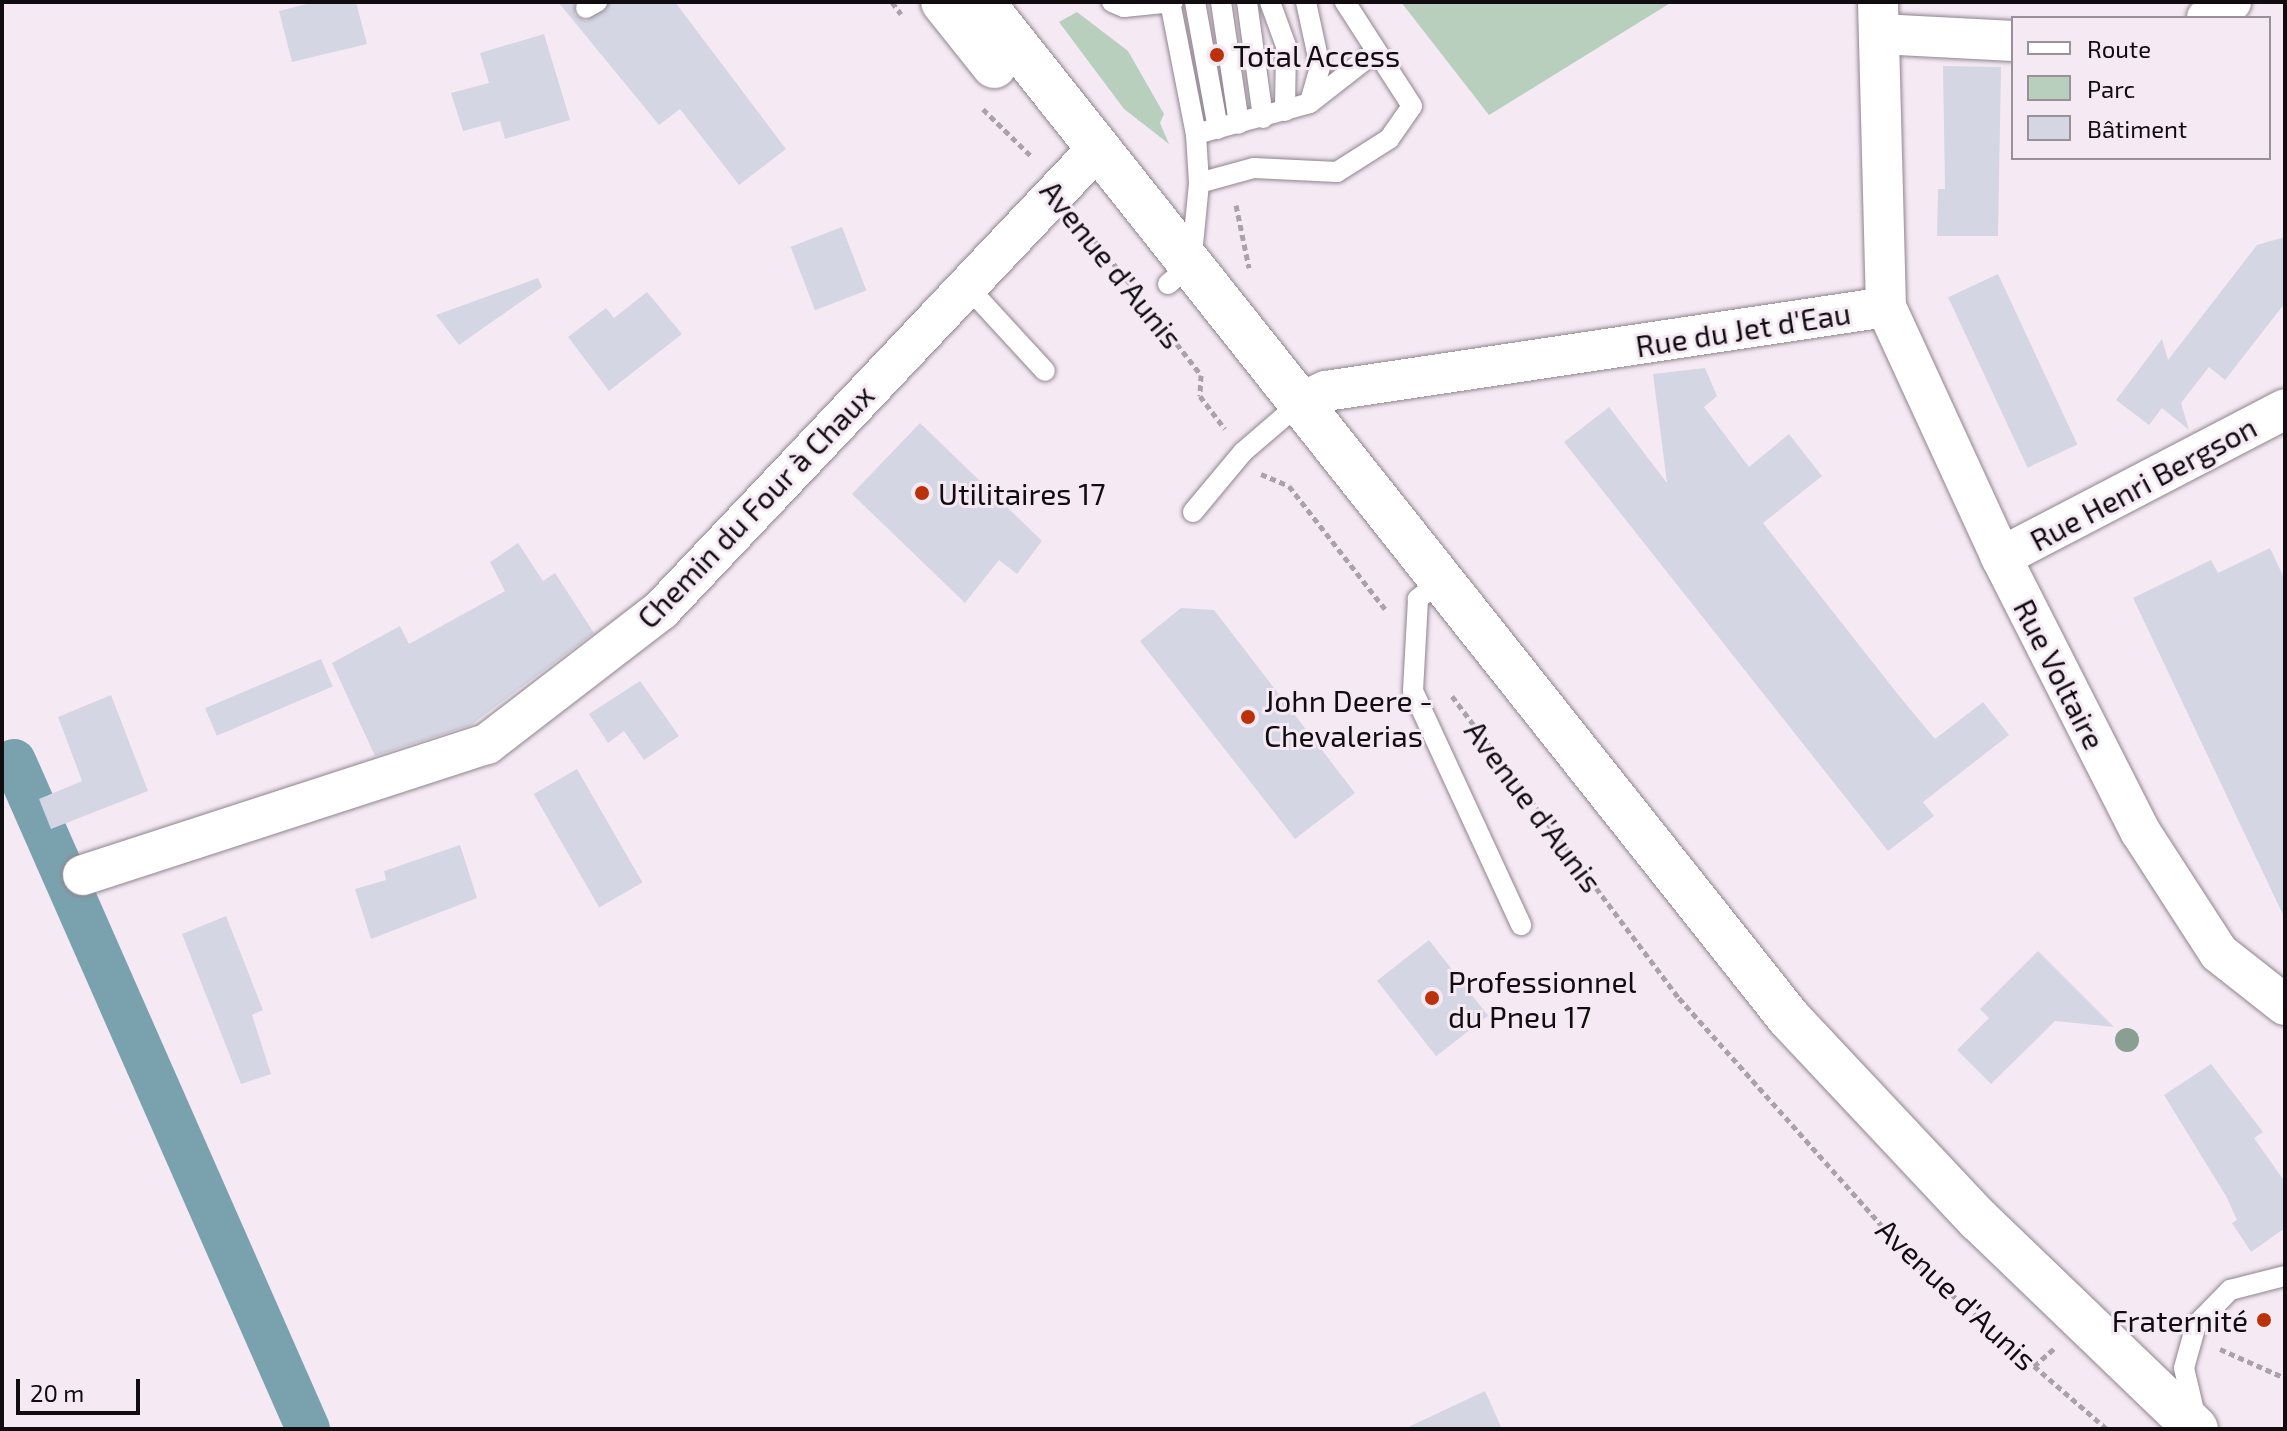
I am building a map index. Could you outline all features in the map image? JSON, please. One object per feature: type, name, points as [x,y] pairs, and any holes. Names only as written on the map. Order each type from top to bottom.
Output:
[{"type":"main road","name":"Avenue d'Aunis","points":[[966,13],[1075,172],[1180,275],[1430,590],[1767,1036],[2040,1323],[2151,1429]]},
{"type":"main road","name":"Avenue d'Aunis","points":[[1430,590],[1789,1018],[1979,1220],[2199,1429]]},
{"type":"street","points":[[2210,16],[2231,2]]},
{"type":"street","points":[[1879,18],[2011,41]]},
{"type":"street","name":"Rue du Jet d'Eau","points":[[1289,412],[1326,391],[1886,307],[1879,18]]},
{"type":"street","name":"Chemin du Four à Chaux","points":[[83,875],[487,744],[661,610],[965,284],[1075,172]]},
{"type":"street","name":"Rue Voltaire","points":[[1886,307],[2001,557],[2140,831],[2219,953],[2285,1005]]},
{"type":"street","name":"Rue Henri Bergson","points":[[2001,557],[2285,409]]},
{"type":"lane","points":[[1112,2],[1124,7],[1172,2],[1196,134],[1199,183],[1180,275]]},
{"type":"lane","points":[[1195,2],[1218,129]]},
{"type":"lane","points":[[1221,2],[1239,124]]},
{"type":"lane","points":[[1247,2],[1263,118]]},
{"type":"lane","points":[[1270,2],[1286,46],[1285,111]]},
{"type":"lane","points":[[1306,2],[1320,67],[1310,103]]},
{"type":"lane","points":[[1199,183],[1254,168],[1337,172],[1389,139],[1412,106],[1345,2]]},
{"type":"lane","points":[[1196,134],[1310,103],[1375,52]]},
{"type":"lane","points":[[965,284],[1045,371]]},
{"type":"lane","points":[[1193,512],[1243,452],[1289,412]]},
{"type":"lane","points":[[1430,590],[1415,647],[1413,691],[1521,925]]},
{"type":"lane","points":[[2199,1429],[2189,1402],[2184,1368],[2196,1325],[2230,1290],[2285,1276]]},
{"type":"path","points":[[892,2],[966,13]]},
{"type":"path","name":"Avenue d'Aunis","points":[[973,101],[1028,147],[1075,172],[1091,233],[1201,375],[1200,396],[1259,473],[1289,486],[1415,647],[1689,1010],[1913,1261],[2107,1429]]},
{"type":"green space","points":[[1401,2],[1672,2],[1489,115]]},
{"type":"green space","points":[[1077,12],[1128,51],[1164,114],[1160,123],[1169,144],[1124,109],[1059,22]]},
{"type":"building","points":[[315,2],[356,2],[367,44],[292,62],[279,11]]},
{"type":"building","points":[[558,2],[575,2],[575,15],[586,21],[610,2],[675,2],[786,149],[739,185],[680,109],[659,125]]},
{"type":"building","points":[[544,34],[570,120],[505,139],[500,121],[463,131],[451,93],[489,83],[480,53]]},
{"type":"building","points":[[1943,66],[2001,67],[1998,236],[1937,236],[1938,189],[1945,189]]},
{"type":"building","points":[[842,227],[866,290],[815,310],[791,247]]},
{"type":"building","points":[[2285,237],[2285,303],[2225,380],[2209,367],[2181,403],[2189,430],[2162,408],[2149,425],[2116,400],[2162,339],[2168,360],[2257,245]]},
{"type":"building","points":[[1998,274],[2077,444],[2028,468],[1948,297]]},
{"type":"building","points":[[538,278],[542,287],[459,345],[436,315]]},
{"type":"building","points":[[647,292],[682,334],[609,391],[568,337],[606,308],[614,318]]},
{"type":"building","points":[[1705,368],[1717,396],[1704,407],[1749,467],[1789,434],[1822,476],[1763,523],[1900,697],[1935,739],[1983,702],[2009,735],[1923,802],[1934,816],[1888,851],[1564,442],[1609,407],[1667,483],[1653,374]]},
{"type":"building","name":"Utilitaires 17","points":[[920,423],[1042,541],[1017,574],[999,560],[965,603],[852,494]]},
{"type":"building","points":[[518,543],[543,581],[555,573],[594,633],[471,725],[375,756],[332,663],[400,626],[409,644],[505,591],[490,562]]},
{"type":"building","points":[[2270,548],[2285,580],[2285,919],[2133,598],[2211,560],[2218,573]]},
{"type":"building","name":"John Deere - Chevalerias","points":[[1181,608],[1214,610],[1355,793],[1295,839],[1140,641]]},
{"type":"building","points":[[321,659],[333,687],[217,736],[205,708]]},
{"type":"building","points":[[640,681],[679,736],[644,760],[624,731],[608,743],[589,714]]},
{"type":"building","points":[[111,695],[148,791],[51,829],[39,799],[82,781],[58,717]]},
{"type":"building","points":[[577,769],[642,882],[599,907],[534,794]]},
{"type":"building","points":[[460,845],[477,898],[371,939],[355,889],[386,880],[384,871]]},
{"type":"building","points":[[226,916],[263,1010],[252,1015],[271,1074],[241,1084],[182,934]]},
{"type":"building","name":"Professionnel du Pneu 17","points":[[1429,940],[1488,1016],[1436,1056],[1377,981]]},
{"type":"building","points":[[2038,951],[2114,1027],[2055,1021],[1991,1084],[1957,1050],[1989,1018],[1980,1009]]},
{"type":"building","points":[[2211,1064],[2263,1132],[2254,1138],[2285,1182],[2285,1228],[2251,1252],[2232,1223],[2237,1220],[2226,1196],[2164,1095]]},
{"type":"building","points":[[1485,1391],[1502,1429],[1404,1429]]},
{"type":"waterway","points":[[14,761],[308,1429]]},
{"type":"place","name":"Total Access","points":[[1217,55]]},
{"type":"place","name":"Utilitaires 17","points":[[922,493]]},
{"type":"place","name":"John Deere - Chevalerias","points":[[1248,717]]},
{"type":"place","name":"Professionnel du Pneu 17","points":[[1432,998]]},
{"type":"place","name":"Fraternité","points":[[2264,1320]]}]
